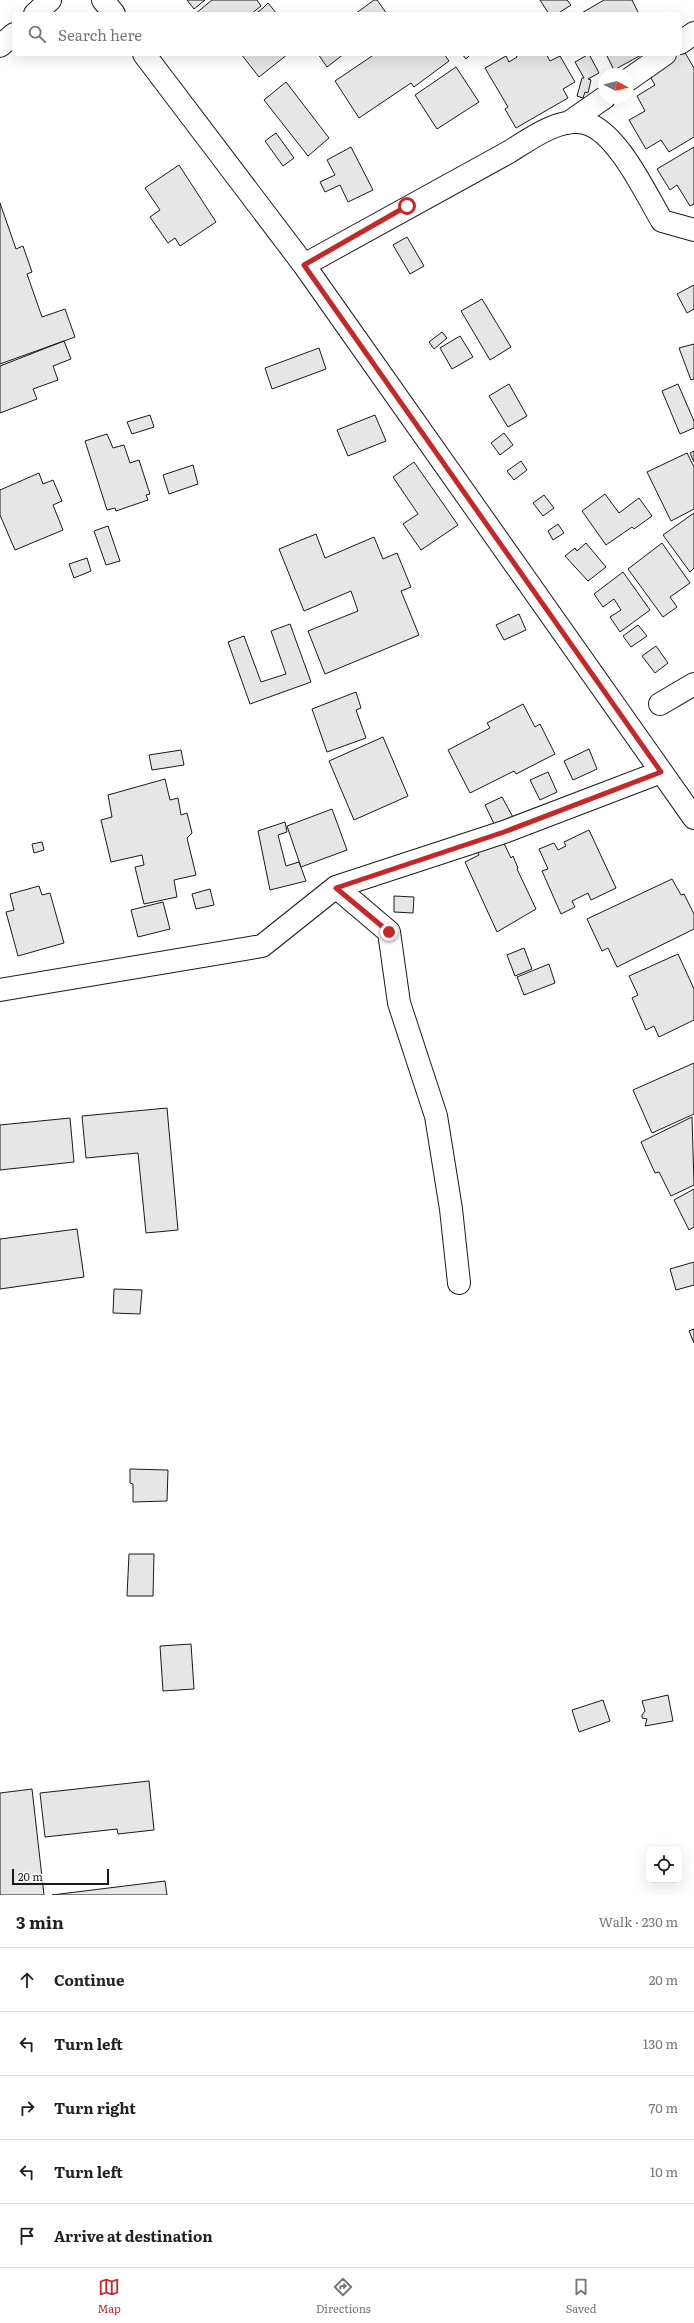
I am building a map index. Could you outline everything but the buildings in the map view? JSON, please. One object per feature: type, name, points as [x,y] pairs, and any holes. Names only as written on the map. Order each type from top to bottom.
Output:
[{"type":"street","points":[[37,12],[50,0]]},
{"type":"street","points":[[103,0],[112,12]]},
{"type":"street","points":[[682,42],[694,33]]},
{"type":"street","points":[[0,46],[12,36]]},
{"type":"street","points":[[146,56],[304,265],[694,818]]},
{"type":"street","points":[[634,76],[661,56]]},
{"type":"street","points":[[304,265],[509,152],[540,132],[568,123],[598,102]]},
{"type":"street","points":[[568,123],[586,123],[601,132],[619,150],[662,221],[694,230]]},
{"type":"street","points":[[660,704],[694,684]]},
{"type":"street","points":[[0,990],[262,946],[336,888],[504,832],[661,772]]},
{"type":"street","points":[[336,888],[389,932],[399,1003],[436,1116],[451,1209],[459,1283]]},
{"type":"route","points":[[389,932],[336,888],[504,832],[661,772],[304,265],[407,206]]}]
